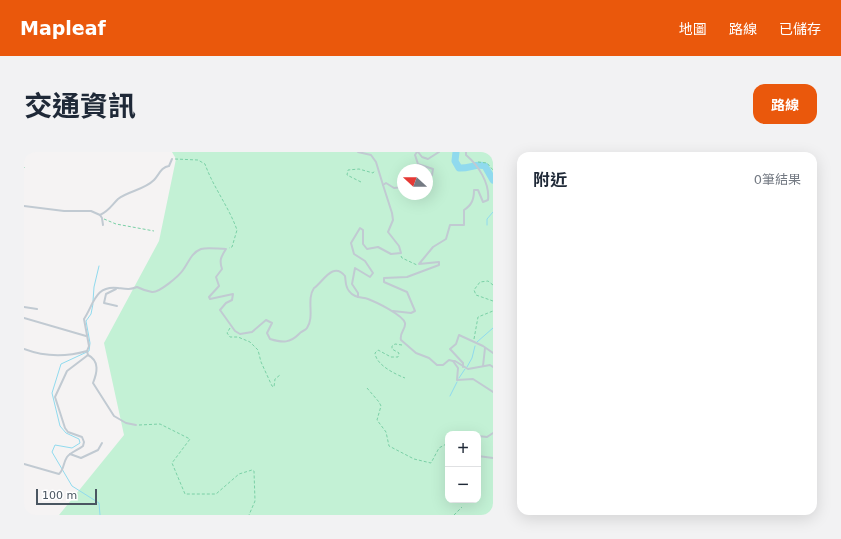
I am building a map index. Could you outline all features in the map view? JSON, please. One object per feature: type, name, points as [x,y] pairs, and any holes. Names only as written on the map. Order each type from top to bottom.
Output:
[{"type":"lane","points":[[358,152],[371,155],[379,169],[380,179],[392,213],[393,220],[388,232],[399,246],[401,253],[391,254],[378,247],[367,248],[363,244],[363,230],[358,229],[351,243],[352,251],[357,257],[365,261],[373,273],[370,277],[355,268],[352,284],[358,293],[358,297]]},
{"type":"lane","points":[[418,164],[414,155],[417,152],[422,157],[428,159],[439,152]]},
{"type":"lane","points":[[419,264],[434,247],[446,239],[450,225],[464,226],[464,210],[471,204],[474,197],[474,190],[478,190],[484,202],[488,200],[488,190],[478,168],[475,162],[466,155],[466,152]]},
{"type":"lane","points":[[100,215],[112,208],[119,199],[152,182],[163,168],[169,166],[172,159]]},
{"type":"lane","points":[[383,185],[386,184],[394,188],[397,188]]},
{"type":"lane","points":[[24,206],[64,211],[91,211],[100,215],[103,225]]},
{"type":"lane","points":[[136,424],[120,420],[106,405],[101,393],[93,383],[97,370],[94,359],[88,355],[87,351],[89,346],[84,319],[93,301],[107,287],[130,290],[137,287],[156,292],[179,274],[191,256],[197,251],[202,248],[226,249]]},
{"type":"lane","points":[[226,249],[221,256],[220,262],[222,269],[216,277],[219,286],[209,297],[210,299],[233,294],[232,300],[226,303],[220,310],[231,326],[240,334],[257,330],[266,320],[272,321],[267,333],[270,339],[280,342],[290,341],[306,329],[309,323],[311,291],[327,274],[332,272],[344,274],[348,290],[354,297],[368,299],[393,311],[405,322],[400,338],[416,353],[429,358],[437,364],[443,365],[449,360],[455,361],[468,369],[484,366],[493,367]]},
{"type":"lane","points":[[393,311],[411,313],[415,311],[407,292],[384,282],[383,280],[407,277],[440,264],[439,262],[419,264]]},
{"type":"lane","points":[[117,288],[106,294],[104,303],[117,306]]},
{"type":"lane","points":[[24,307],[37,309]]},
{"type":"lane","points":[[24,318],[86,336]]},
{"type":"lane","points":[[463,367],[463,363],[450,349],[456,344],[459,336],[474,342],[493,353]]},
{"type":"lane","points":[[484,366],[485,348]]},
{"type":"lane","points":[[24,349],[37,354],[63,356],[87,351]]},
{"type":"lane","points":[[24,464],[50,473],[59,474],[62,472],[70,454],[83,446],[84,442],[82,437],[68,432],[65,428],[54,397],[67,371],[88,355]]},
{"type":"lane","points":[[453,361],[458,368],[457,380],[473,380],[493,392]]},
{"type":"lane","points":[[481,436],[487,437],[493,433]]},
{"type":"lane","points":[[70,454],[81,458],[98,450],[102,443]]},
{"type":"lane","points":[[481,456],[493,458]]},
{"type":"path","points":[[172,159],[198,160],[205,164],[237,230],[232,247],[226,249]]},
{"type":"path","points":[[475,162],[484,162],[493,170]]},
{"type":"path","points":[[361,182],[350,178],[347,175],[348,170],[359,168],[373,173],[375,169],[379,169]]},
{"type":"path","points":[[102,218],[116,224],[154,231]]},
{"type":"path","points":[[401,253],[402,258],[419,264]]},
{"type":"path","points":[[493,285],[488,281],[480,282],[474,290],[476,295],[493,300]]},
{"type":"path","points":[[474,342],[478,317],[493,312]]},
{"type":"path","points":[[231,326],[228,335],[250,342],[258,350],[261,362],[272,386],[274,387],[275,379],[280,375]]},
{"type":"path","points":[[405,378],[389,371],[375,356],[375,353],[378,350],[391,357],[398,357],[399,353],[392,349],[392,346],[395,344],[406,345]]},
{"type":"path","points":[[367,388],[379,402],[380,406],[377,420],[386,432],[389,446],[414,459],[431,463],[439,448],[445,445]]},
{"type":"path","points":[[136,424],[160,424],[190,439],[172,463],[185,494],[212,495],[239,474],[252,470],[254,471],[255,501],[248,515]]},
{"type":"path","points":[[454,515],[462,508]]},
{"type":"green space","points":[[172,152],[493,152],[493,515],[59,515],[124,435],[104,343],[159,241],[176,159]]},
{"type":"waterway","points":[[456,152],[455,161],[459,168],[479,165],[485,166],[493,180]]},
{"type":"waterway","points":[[487,225],[487,219],[493,212]]},
{"type":"waterway","points":[[93,301],[94,287],[99,266]]},
{"type":"waterway","points":[[93,304],[91,314],[86,321],[90,343],[89,351],[61,364],[52,393],[60,426],[66,433],[79,439],[80,443],[72,448],[55,445],[52,452],[72,486],[99,503],[100,515]]},
{"type":"waterway","points":[[477,342],[493,328]]},
{"type":"waterway","points":[[467,367],[472,358],[475,346]]},
{"type":"waterway","points":[[459,378],[465,369]]},
{"type":"waterway","points":[[450,396],[457,382]]}]
